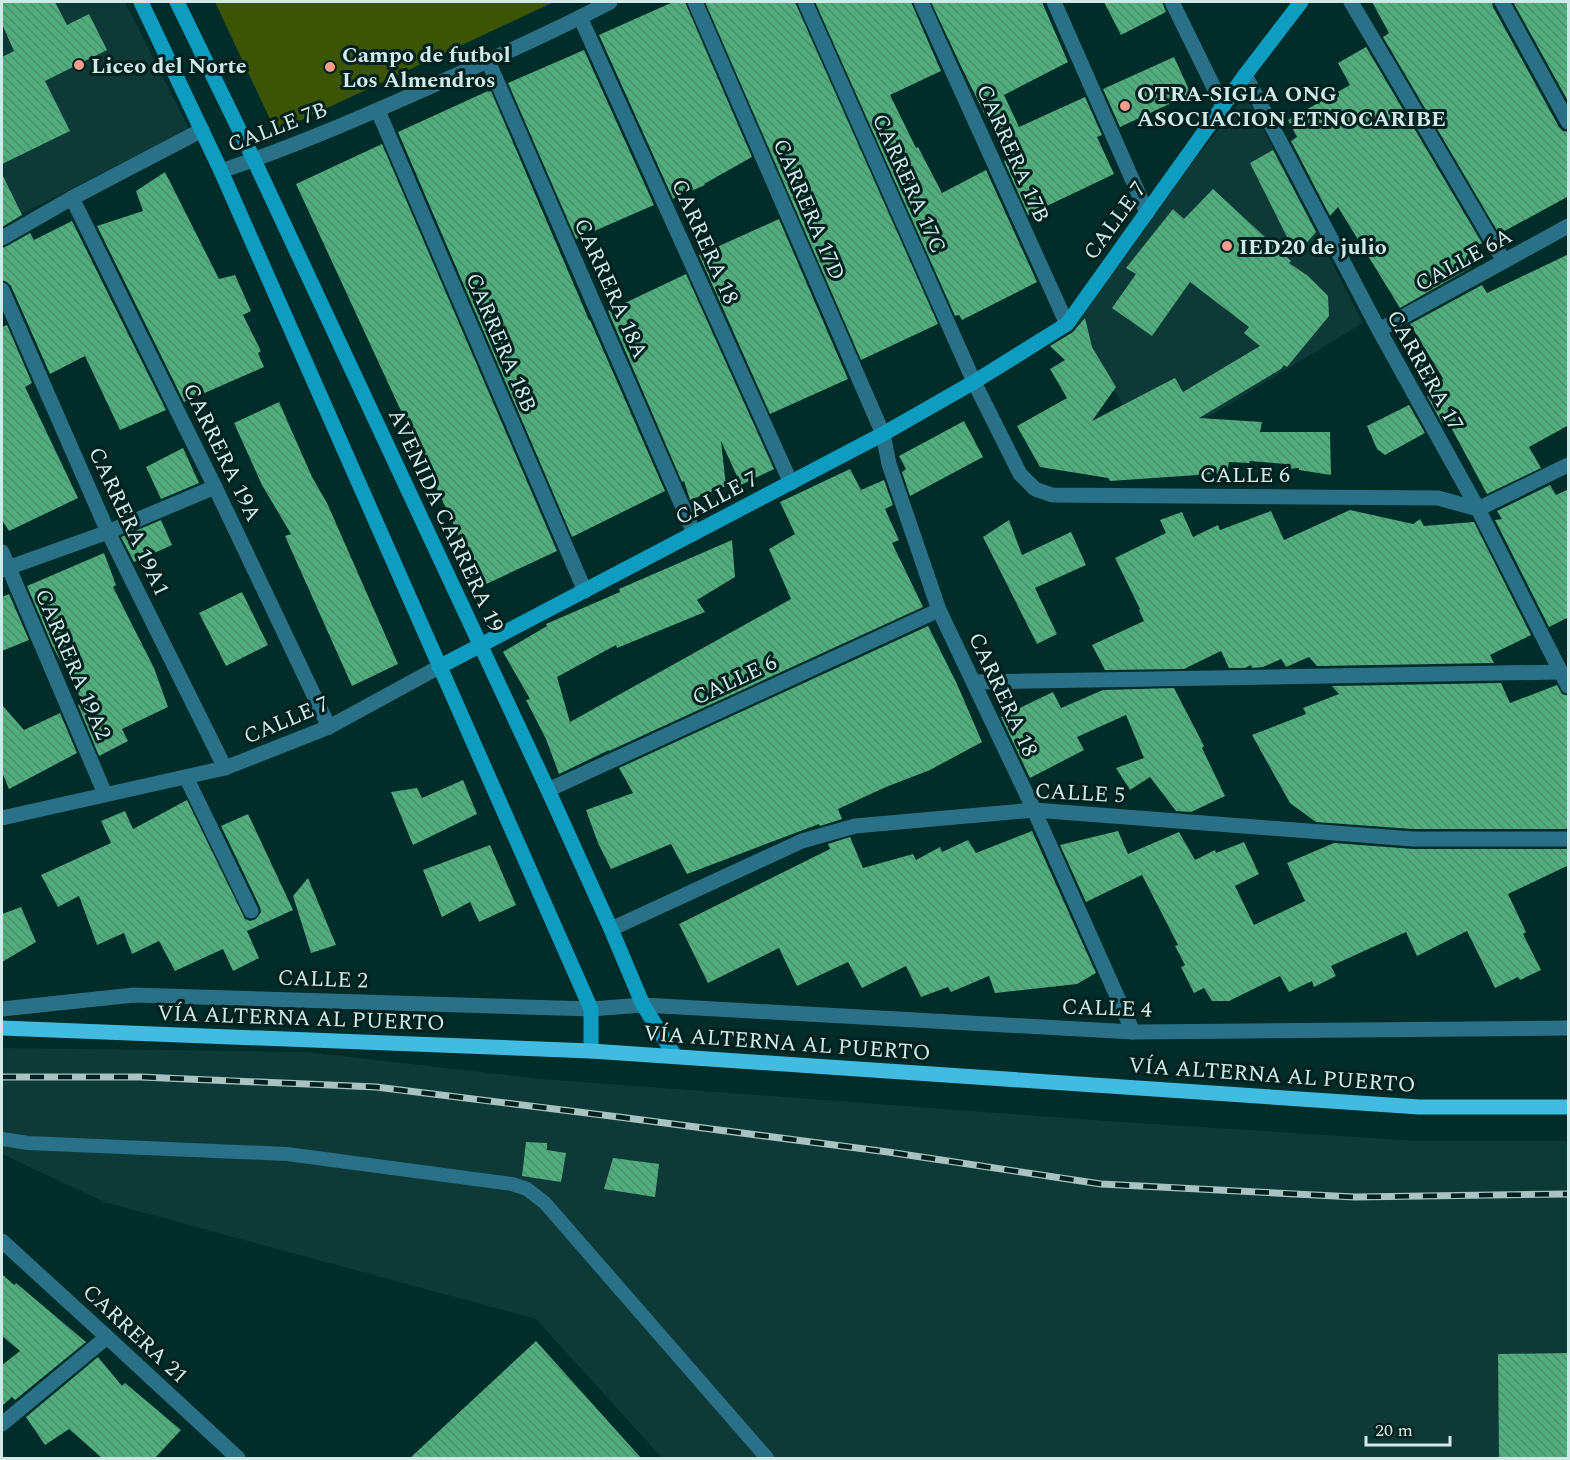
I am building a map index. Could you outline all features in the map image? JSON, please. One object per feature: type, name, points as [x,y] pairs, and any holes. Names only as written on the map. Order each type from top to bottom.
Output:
[{"type":"main road","points":[[141,2],[221,171],[591,1010],[591,1051]]},
{"type":"main road","name":"AVENIDA CARRERA 19","points":[[177,2],[254,160],[548,790],[643,1005],[675,1056]]},
{"type":"main road","name":"CALLE 7","points":[[440,666],[883,434],[974,382],[1067,324],[1296,4]]},
{"type":"main road","name":"VÍA ALTERNA AL PUERTO","points":[[2,1028],[591,1051],[1419,1107],[1569,1107]]},
{"type":"street","name":"CALLE 7B","points":[[221,171],[378,111],[610,2]]},
{"type":"street","name":"CARRERA 17D","points":[[695,2],[883,434]]},
{"type":"street","name":"CARRERA 17C","points":[[805,2],[974,382]]},
{"type":"street","name":"CARRERA 17B","points":[[921,2],[1067,324]]},
{"type":"street","points":[[1054,2],[1147,213]]},
{"type":"street","points":[[1172,2],[1223,106]]},
{"type":"street","points":[[1351,2],[1504,261]]},
{"type":"street","points":[[1502,2],[1569,122]]},
{"type":"street","name":"CARRERA 18","points":[[580,17],[791,483]]},
{"type":"street","name":"CARRERA 18A","points":[[488,61],[694,533]]},
{"type":"street","name":"CARRERA 17","points":[[1245,75],[1379,330],[1478,509],[1569,686]]},
{"type":"street","name":"CARRERA 18B","points":[[378,111],[585,591]]},
{"type":"street","name":"CALLE 7B","points":[[2,238],[72,198],[202,130]]},
{"type":"street","name":"CARRERA 19A","points":[[72,198],[215,487],[329,727]]},
{"type":"street","name":"CALLE 6A","points":[[1379,330],[1569,226]]},
{"type":"street","name":"CARRERA 19A1","points":[[2,295],[108,532],[225,768]]},
{"type":"street","name":"CALLE 6","points":[[974,382],[1020,474],[1035,489],[1052,495],[1438,498],[1478,509]]},
{"type":"street","name":"CARRERA 18","points":[[883,434],[889,464],[939,610],[1034,810],[1133,1032]]},
{"type":"street","points":[[1478,509],[1569,465]]},
{"type":"street","points":[[5,569],[108,532],[215,487]]},
{"type":"street","name":"CARRERA 19A2","points":[[2,552],[5,569],[105,794]]},
{"type":"street","name":"CALLE 6","points":[[548,790],[939,610]]},
{"type":"street","name":"CALLE 7","points":[[2,816],[225,768],[329,727],[440,666]]},
{"type":"street","points":[[974,682],[1561,672]]},
{"type":"street","points":[[186,777],[251,911]]},
{"type":"street","name":"CALLE 5","points":[[611,929],[802,841],[855,826],[1034,810],[1413,839],[1569,839]]},
{"type":"street","name":"CALLE 2","points":[[2,1009],[134,995],[591,1010],[643,1005]]},
{"type":"street","name":"CALLE 4","points":[[643,1005],[1133,1032],[1569,1028]]},
{"type":"street","name":"CARRERA 21","points":[[2,1241],[238,1458]]},
{"type":"street","points":[[2,1424],[107,1336]]},
{"type":"lane","points":[[2,1139],[28,1143],[287,1154],[513,1184],[527,1189],[545,1203],[767,1458]]},
{"type":"shaded area","name":"Liceo del Norte","points":[[2,2],[125,2],[189,129],[2,224]]},
{"type":"shaded area","name":"IED20 de julio","points":[[1246,95],[1363,323],[1152,451],[1073,325],[1187,169]]},
{"type":"shaded area","points":[[2,1048],[306,1052],[542,1079],[1107,1121],[1419,1141],[1568,1141],[1568,1458],[662,1458],[536,1319],[104,1202],[2,1154]]},
{"type":"green space","name":"Campo de futbol Los Almendros","points":[[215,2],[554,2],[276,132]]},
{"type":"building","points":[[2,2],[55,2],[67,25],[89,14],[107,50],[45,81],[70,131],[2,164],[2,57],[14,51],[2,24]]},
{"type":"building","points":[[673,2],[685,2],[752,157],[705,185],[673,199],[599,35]]},
{"type":"building","points":[[705,2],[795,2],[938,324],[861,360]]},
{"type":"building","points":[[815,2],[911,2],[941,71],[890,95],[916,148],[918,147],[942,193],[986,170],[1037,282],[962,320],[959,315],[955,316]]},
{"type":"building","points":[[931,2],[1042,2],[1068,62],[1004,95],[1019,127],[1085,97],[1102,135],[1097,137],[1114,174],[1028,215],[1004,161],[1007,160]]},
{"type":"building","points":[[1104,2],[1162,2],[1166,12],[1121,35]]},
{"type":"building","points":[[1372,2],[1492,2],[1559,127],[1569,132],[1569,196],[1499,234],[1383,37],[1389,33]]},
{"type":"building","points":[[1513,2],[1569,2],[1569,103]]},
{"type":"building","points":[[1366,47],[1482,243],[1476,246],[1478,249],[1466,256],[1472,267],[1400,308],[1338,207],[1330,216],[1291,141],[1297,137],[1288,120],[1350,85],[1338,63]]},
{"type":"building","points":[[584,50],[654,205],[576,239],[508,83]]},
{"type":"building","points":[[1174,57],[1191,94],[1120,127],[1103,89]]},
{"type":"building","points":[[491,91],[665,491],[572,537],[398,132]]},
{"type":"building","points":[[382,144],[557,551],[482,586],[296,184]]},
{"type":"building","points":[[1273,150],[1316,232],[1296,255],[1250,163]]},
{"type":"building","points":[[165,172],[219,279],[235,275],[251,311],[243,315],[261,351],[258,353],[264,367],[184,402],[97,226],[143,211],[136,191]]},
{"type":"building","points":[[2,174],[22,215],[2,227]]},
{"type":"building","points":[[1213,189],[1291,261],[1289,263],[1308,276],[1328,296],[1329,316],[1287,367],[1284,365],[1281,369],[1199,418],[1262,422],[1260,432],[1330,432],[1331,475],[1299,470],[1299,468],[1286,469],[1286,464],[1249,461],[1250,463],[1229,462],[1227,473],[1110,481],[1108,478],[1040,467],[1017,426],[1067,398],[1050,369],[1065,360],[1050,346],[1073,332],[1085,318],[1092,347],[1116,387],[1092,421],[1175,378],[1183,392],[1260,346],[1244,333],[1249,327],[1190,282],[1152,336],[1112,308],[1136,274],[1126,268],[1173,209],[1184,219]]},
{"type":"building","points":[[779,219],[848,379],[770,414],[699,255]]},
{"type":"building","points":[[72,221],[166,410],[120,430],[85,356],[50,374],[11,286],[2,280],[2,248],[30,233],[34,240]]},
{"type":"building","points":[[1569,254],[1569,425],[1529,447],[1541,468],[1487,494],[1447,420],[1442,423],[1427,396],[1433,393],[1412,357],[1444,380],[1410,324],[1482,285],[1487,293]]},
{"type":"building","points":[[686,274],[774,469],[741,485],[721,441],[726,486],[690,500],[684,481],[682,482],[608,311]]},
{"type":"building","points":[[7,325],[32,383],[25,387],[78,498],[9,531],[2,520],[2,327]]},
{"type":"building","points":[[279,402],[312,477],[327,503],[398,664],[352,686],[285,536],[291,534],[262,485],[234,423]]},
{"type":"building","points":[[1409,405],[1425,433],[1385,455],[1377,449],[1367,426]]},
{"type":"building","points":[[964,421],[983,457],[910,496],[902,472],[906,469],[899,456]]},
{"type":"building","points":[[183,448],[199,483],[161,499],[146,467]]},
{"type":"building","points":[[850,469],[861,490],[884,480],[893,505],[885,509],[899,540],[892,543],[923,607],[559,774],[546,739],[526,700],[530,699],[503,652],[547,626],[546,624],[620,592],[619,589],[732,540],[735,577],[697,600],[705,612],[617,648],[616,645],[557,677],[570,722],[791,599],[769,549],[795,534],[780,502]]},
{"type":"building","points":[[1550,485],[1556,495],[1569,489],[1569,617],[1549,627],[1495,520],[1502,519],[1497,511]]},
{"type":"building","points":[[1350,510],[1413,524],[1420,519],[1424,526],[1474,522],[1531,635],[1490,655],[1494,663],[1317,666],[1309,657],[1286,667],[1281,659],[1263,667],[1252,668],[1251,665],[1245,668],[1229,668],[1221,651],[1184,669],[1105,670],[1092,645],[1144,621],[1115,558],[1166,533],[1160,520],[1182,512],[1193,537],[1218,525],[1220,530],[1271,511],[1284,540]]},
{"type":"building","points":[[161,520],[172,545],[134,562],[121,537]]},
{"type":"building","points":[[1009,520],[1022,555],[1071,532],[1086,565],[1035,588],[1057,634],[1037,644],[983,537]]},
{"type":"building","points":[[104,553],[116,585],[113,587],[154,668],[168,707],[122,729],[128,741],[99,756],[78,705],[83,702],[53,647],[27,586]]},
{"type":"building","points":[[242,592],[268,645],[226,666],[199,613]]},
{"type":"building","points":[[9,594],[29,640],[2,651],[2,597]]},
{"type":"building","points":[[928,626],[957,684],[982,742],[930,770],[838,809],[842,819],[820,826],[819,824],[687,874],[671,844],[611,869],[598,843],[586,810],[633,793],[619,768]]},
{"type":"building","points":[[1501,683],[1510,703],[1557,685],[1562,694],[1569,696],[1569,829],[1413,829],[1316,822],[1290,803],[1252,735],[1306,714],[1303,708],[1339,694],[1332,686]]},
{"type":"building","points":[[1174,688],[1204,746],[1202,748],[1225,796],[1191,812],[1176,811],[1150,777],[1130,790],[1116,768],[1144,758],[1126,715],[1077,737],[1084,750],[1030,778],[1001,717],[1053,692],[1061,708],[1103,690]]},
{"type":"building","points":[[2,705],[24,730],[60,713],[77,753],[9,789],[2,772]]},
{"type":"building","points":[[463,780],[477,814],[413,845],[391,792],[417,788],[422,798]]},
{"type":"building","points":[[187,800],[245,919],[250,921],[256,919],[261,912],[260,907],[221,826],[248,814],[293,910],[247,931],[259,958],[233,971],[223,949],[175,971],[159,941],[132,954],[124,933],[97,945],[79,896],[58,907],[41,875],[111,843],[101,821],[125,811],[133,829]]},
{"type":"building","points":[[1032,831],[1096,973],[1077,984],[995,993],[989,976],[951,992],[948,987],[921,997],[906,966],[862,988],[848,962],[797,986],[779,948],[708,983],[679,924],[830,849],[828,844],[850,837],[863,868],[913,854],[916,860],[940,847],[942,852],[968,840],[976,853]]},
{"type":"building","points":[[1118,831],[1128,854],[1179,832],[1195,860],[1215,850],[1216,853],[1244,842],[1259,874],[1235,886],[1254,925],[1305,901],[1287,863],[1334,843],[1413,849],[1569,849],[1569,865],[1508,894],[1526,932],[1523,934],[1541,970],[1520,980],[1518,977],[1495,988],[1467,931],[1417,956],[1406,932],[1331,966],[1336,976],[1314,987],[1312,981],[1289,992],[1280,976],[1229,1001],[1212,1001],[1204,988],[1194,993],[1181,967],[1185,965],[1175,946],[1178,945],[1142,875],[1086,902],[1060,845]]},
{"type":"building","points":[[490,845],[516,905],[479,922],[470,902],[442,917],[423,870]]},
{"type":"building","points":[[308,878],[336,945],[311,953],[293,896]]},
{"type":"building","points":[[21,907],[36,942],[2,962],[2,914]]},
{"type":"building","points":[[526,1142],[547,1143],[547,1150],[566,1153],[561,1182],[522,1176]]},
{"type":"building","points":[[613,1158],[659,1164],[655,1197],[604,1189]]},
{"type":"building","points":[[2,1274],[14,1285],[16,1283],[86,1342],[15,1400],[12,1397],[2,1406],[2,1365],[20,1351],[2,1336]]},
{"type":"building","points":[[536,1341],[641,1458],[410,1458]]},
{"type":"building","points":[[1569,1353],[1569,1458],[1499,1458],[1498,1354]]},
{"type":"building","points":[[98,1357],[122,1386],[125,1383],[181,1430],[155,1458],[102,1458],[69,1429],[45,1445],[26,1417]]},
{"type":"railway","points":[[2,1077],[141,1077],[376,1087],[888,1152],[1101,1184],[1355,1197],[1568,1194]]},
{"type":"place","name":"Liceo del Norte","points":[[79,65]]},
{"type":"place","name":"Campo de futbol Los Almendros","points":[[330,67]]},
{"type":"place","name":"OTRA-SIGLA ONG ASOCIACION ETNOCARIBE","points":[[1125,106]]},
{"type":"place","name":"IED20 de julio","points":[[1227,246]]}]
